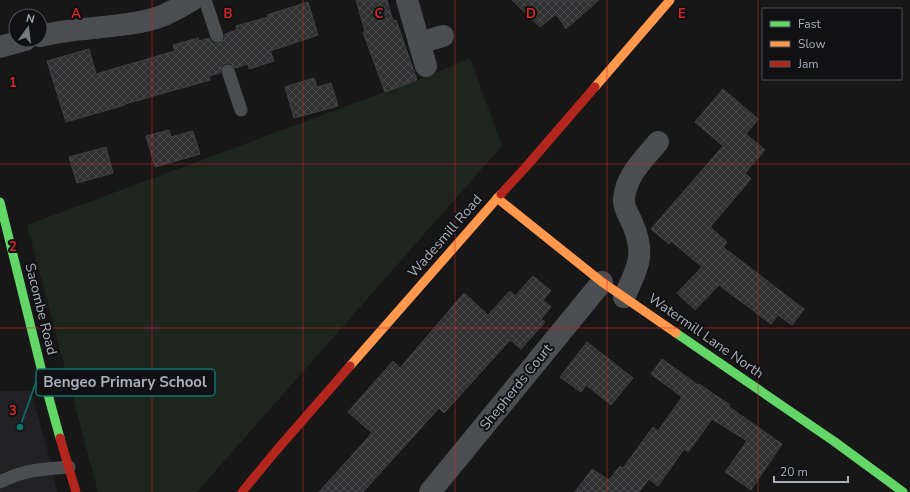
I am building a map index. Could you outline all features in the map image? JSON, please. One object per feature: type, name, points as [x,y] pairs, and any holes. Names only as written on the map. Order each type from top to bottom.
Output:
[{"type":"street","points":[[48,34],[137,22],[159,17],[192,0]]},
{"type":"street","points":[[407,0],[426,66]]},
{"type":"street","name":"Wadesmill Road","points":[[242,492],[275,452],[525,168],[670,0]]},
{"type":"street","points":[[419,43],[443,36]]},
{"type":"street","points":[[624,297],[638,269],[640,247],[636,231],[624,200],[631,174],[658,142]]},
{"type":"street","name":"Watermill Lane North","points":[[497,198],[602,282],[835,442],[903,492]]},
{"type":"street","name":"Sacombe Road","points":[[0,202],[44,380],[76,492]]},
{"type":"street","name":"Shepherds Court","points":[[430,492],[602,282]]},
{"type":"lane","points":[[205,0],[217,36]]},
{"type":"lane","points":[[228,71],[241,110]]},
{"type":"lane","points":[[0,482],[33,470],[68,467]]},
{"type":"shaded area","points":[[470,58],[502,146],[197,492],[98,492],[27,225],[433,74]]},
{"type":"shaded area","points":[[0,391],[31,391],[51,463],[57,492],[0,492]]},
{"type":"building","points":[[356,0],[387,0],[393,21],[396,20],[417,80],[385,92],[363,32],[365,31]]},
{"type":"building","points":[[512,0],[599,0],[566,29],[556,14],[540,27]]},
{"type":"building","points":[[308,2],[318,35],[270,51],[274,61],[249,69],[248,64],[235,68],[230,63],[226,63],[222,66],[220,73],[209,76],[210,80],[66,122],[47,61],[89,49],[96,74],[175,51],[173,45],[198,38],[199,41],[209,38],[211,42],[215,44],[220,43],[225,38],[225,34],[237,30],[236,26],[268,17],[267,15]]},
{"type":"building","points":[[314,78],[317,87],[331,83],[338,106],[294,118],[285,87]]},
{"type":"building","points":[[723,89],[758,119],[746,134],[765,150],[745,173],[751,179],[710,227],[727,242],[723,247],[804,309],[792,325],[778,315],[771,324],[719,285],[695,310],[677,293],[702,267],[671,241],[669,244],[651,229],[723,146],[695,122]]},
{"type":"building","points":[[169,130],[171,137],[193,131],[200,154],[155,167],[146,136]]},
{"type":"building","points":[[106,147],[113,173],[77,183],[69,157]]},
{"type":"building","points":[[533,276],[551,291],[543,300],[551,307],[541,319],[545,322],[521,349],[510,340],[444,413],[439,408],[363,492],[319,492],[372,433],[348,412],[393,361],[400,368],[464,293],[488,315],[510,291],[515,296]]},
{"type":"building","points":[[587,342],[633,378],[611,405],[586,385],[581,392],[560,377]]},
{"type":"building","points":[[662,359],[698,385],[699,384],[730,405],[729,407],[782,444],[751,490],[725,472],[747,441],[712,419],[688,452],[684,449],[658,486],[649,479],[639,492],[575,492],[592,469],[609,480],[620,466],[623,468],[653,427],[658,431],[682,397],[651,374]]},
{"type":"traffic: fast","points":[[0,202],[44,380],[60,438]]},
{"type":"traffic: fast","points":[[676,333],[835,442],[903,492]]},
{"type":"traffic: slow","points":[[595,87],[670,0]]},
{"type":"traffic: slow","points":[[350,366],[501,194]]},
{"type":"traffic: slow","points":[[497,198],[602,282],[676,333]]},
{"type":"traffic: jam","points":[[501,194],[595,87]]},
{"type":"traffic: jam","points":[[242,492],[350,366]]},
{"type":"traffic: jam","points":[[60,438],[76,492]]},
{"type":"place","name":"Bengeo Primary School","points":[[20,427]]}]
